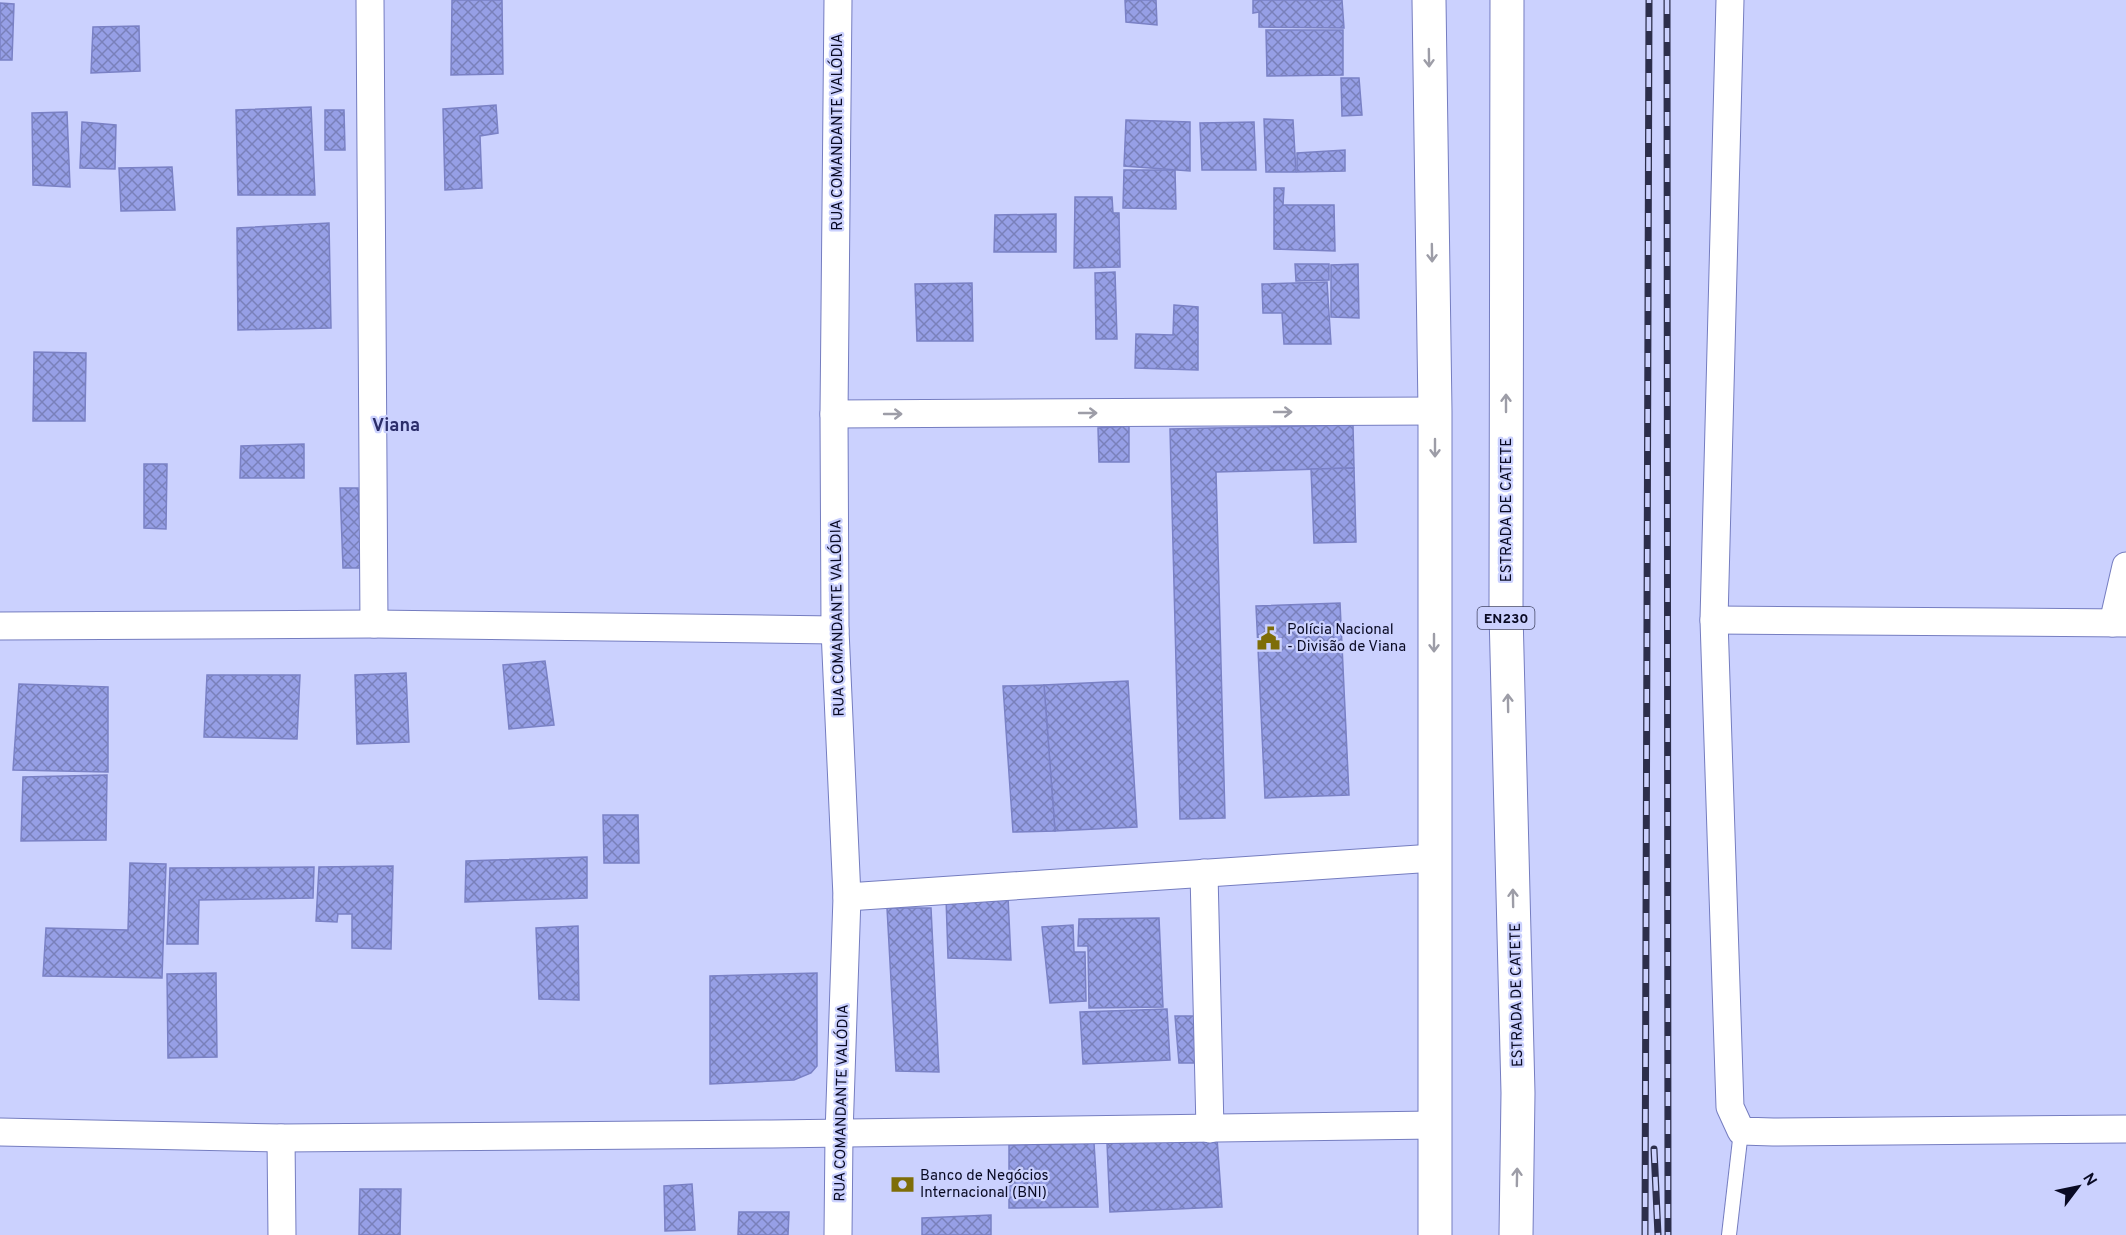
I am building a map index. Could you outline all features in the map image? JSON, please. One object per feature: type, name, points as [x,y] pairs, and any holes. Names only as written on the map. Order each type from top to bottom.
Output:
[{"type":"highway","points":[[1429,0],[1435,411],[1435,1235]]},
{"type":"highway","name":"ESTRADA DE CATETE","points":[[1507,0],[1506,613],[1518,1093],[1516,1235]]},
{"type":"street","points":[[370,0],[374,624]]},
{"type":"street","name":"RUA COMANDANTE VALÓDIA","points":[[838,0],[834,414],[835,630],[847,897],[838,1134],[838,1235]]},
{"type":"street","points":[[1730,0],[1714,620],[1730,1107],[1741,1131],[2126,1129]]},
{"type":"street","points":[[834,414],[1435,411]]},
{"type":"street","points":[[1714,620],[2119,623],[2126,566]]},
{"type":"street","points":[[0,626],[374,624],[835,630]]},
{"type":"street","points":[[847,897],[1434,858]]},
{"type":"street","points":[[1204,873],[1210,1129]]},
{"type":"street","points":[[0,1132],[281,1138],[838,1134],[1434,1125]]},
{"type":"street","points":[[281,1138],[282,1235]]},
{"type":"lane","points":[[1729,1235],[1741,1131]]},
{"type":"building","points":[[452,0],[502,0],[503,74],[451,75]]},
{"type":"building","points":[[1125,0],[1156,0],[1157,25],[1126,22]]},
{"type":"building","points":[[1253,0],[1342,0],[1344,28],[1259,27],[1259,12],[1253,13]]},
{"type":"building","points":[[0,3],[14,4],[12,60],[0,60]]},
{"type":"building","points":[[139,26],[140,71],[91,73],[93,27]]},
{"type":"building","points":[[1266,30],[1343,30],[1343,75],[1267,76]]},
{"type":"building","points":[[1341,78],[1359,78],[1362,115],[1342,116]]},
{"type":"building","points":[[496,105],[498,133],[480,136],[482,188],[445,190],[443,109]]},
{"type":"building","points":[[311,107],[315,195],[238,195],[236,110]]},
{"type":"building","points":[[325,110],[344,110],[345,150],[325,150]]},
{"type":"building","points":[[67,112],[70,187],[33,185],[32,113]]},
{"type":"building","points":[[1264,119],[1293,120],[1296,172],[1266,172]]},
{"type":"building","points":[[1126,120],[1190,122],[1190,171],[1124,166]]},
{"type":"building","points":[[82,122],[116,125],[115,169],[80,168]]},
{"type":"building","points":[[1254,122],[1256,170],[1202,170],[1200,123]]},
{"type":"building","points":[[1345,150],[1345,171],[1297,172],[1297,153]]},
{"type":"building","points":[[172,167],[175,210],[121,211],[119,168]]},
{"type":"building","points":[[1124,170],[1175,170],[1176,209],[1123,208]]},
{"type":"building","points":[[1274,188],[1284,188],[1283,205],[1334,205],[1335,251],[1274,249]]},
{"type":"building","points":[[1075,197],[1112,197],[1113,213],[1119,213],[1120,267],[1074,268]]},
{"type":"building","points":[[1056,214],[1056,252],[994,252],[995,215]]},
{"type":"building","points":[[329,223],[331,328],[238,330],[237,228]]},
{"type":"building","points":[[1295,264],[1329,264],[1329,280],[1296,281]]},
{"type":"building","points":[[1358,264],[1359,318],[1331,317],[1331,265]]},
{"type":"building","points":[[1115,272],[1117,339],[1096,339],[1095,273]]},
{"type":"building","points":[[1327,282],[1331,344],[1284,344],[1282,313],[1263,313],[1262,284]]},
{"type":"building","points":[[972,283],[973,341],[917,341],[915,284]]},
{"type":"building","points":[[1174,305],[1198,307],[1198,370],[1135,368],[1136,334],[1173,335]]},
{"type":"building","points":[[34,352],[86,353],[85,421],[33,421]]},
{"type":"building","points":[[1353,425],[1354,468],[1216,472],[1225,818],[1180,819],[1170,429]]},
{"type":"building","points":[[1129,426],[1129,462],[1099,462],[1098,428]]},
{"type":"building","points":[[304,444],[304,478],[240,478],[241,446]]},
{"type":"building","points":[[144,464],[167,464],[166,529],[144,528]]},
{"type":"building","points":[[1354,468],[1356,542],[1314,543],[1311,469]]},
{"type":"building","points":[[340,488],[358,488],[362,568],[343,568]]},
{"type":"building","points":[[1340,603],[1349,795],[1265,798],[1256,606]]},
{"type":"building","points":[[545,661],[554,725],[509,729],[503,665]]},
{"type":"building","points":[[406,673],[409,742],[357,744],[355,675]]},
{"type":"building","points":[[207,675],[300,675],[297,739],[204,737]]},
{"type":"building","points":[[1128,681],[1137,827],[1055,831],[1044,685]]},
{"type":"building","points":[[19,684],[108,687],[108,772],[13,770]]},
{"type":"building","points":[[1044,685],[1055,831],[1013,832],[1003,686]]},
{"type":"building","points":[[107,775],[106,840],[21,841],[23,777]]},
{"type":"building","points":[[603,815],[638,815],[639,863],[604,863]]},
{"type":"building","points":[[587,857],[587,898],[465,902],[466,861]]},
{"type":"building","points":[[130,863],[166,864],[162,978],[43,976],[46,928],[128,930]]},
{"type":"building","points":[[393,866],[391,949],[352,948],[352,914],[338,914],[337,922],[316,921],[319,867]]},
{"type":"building","points":[[314,867],[313,898],[199,900],[198,944],[167,944],[170,868]]},
{"type":"building","points":[[946,897],[1008,897],[1011,960],[948,958]]},
{"type":"building","points":[[887,908],[931,908],[939,1072],[896,1071]]},
{"type":"building","points":[[1159,918],[1163,1007],[1089,1008],[1088,946],[1078,946],[1079,919]]},
{"type":"building","points":[[1073,925],[1074,952],[1085,952],[1086,1001],[1050,1003],[1042,927]]},
{"type":"building","points":[[578,926],[579,1000],[539,999],[536,928]]},
{"type":"building","points":[[216,973],[217,1057],[168,1058],[167,974]]},
{"type":"building","points":[[817,973],[817,1066],[811,1073],[794,1080],[710,1084],[710,976]]},
{"type":"building","points":[[1167,1009],[1170,1060],[1083,1064],[1080,1012]]},
{"type":"building","points":[[1175,1016],[1195,1016],[1199,1063],[1179,1063]]},
{"type":"building","points":[[1217,1138],[1222,1207],[1110,1212],[1107,1143]]},
{"type":"building","points":[[1094,1143],[1098,1207],[1009,1208],[1009,1145]]},
{"type":"building","points":[[692,1184],[695,1230],[665,1231],[664,1186]]},
{"type":"building","points":[[360,1189],[401,1189],[400,1235],[359,1235]]},
{"type":"building","points":[[739,1212],[789,1212],[788,1235],[738,1235]]},
{"type":"building","points":[[991,1215],[991,1235],[922,1235],[922,1218]]},
{"type":"railway","points":[[1645,1235],[1649,0]]},
{"type":"railway","points":[[1667,0],[1668,1235]]},
{"type":"railway","points":[[1654,1149],[1658,1235]]},
{"type":"place","name":"Polícia Nacional - Divisão de Viana","points":[[1269,638]]},
{"type":"place","name":"Banco de Negócios Internacional (BNI)","points":[[902,1184]]},
{"type":"district","name":"Viana","points":[[396,425]]}]
